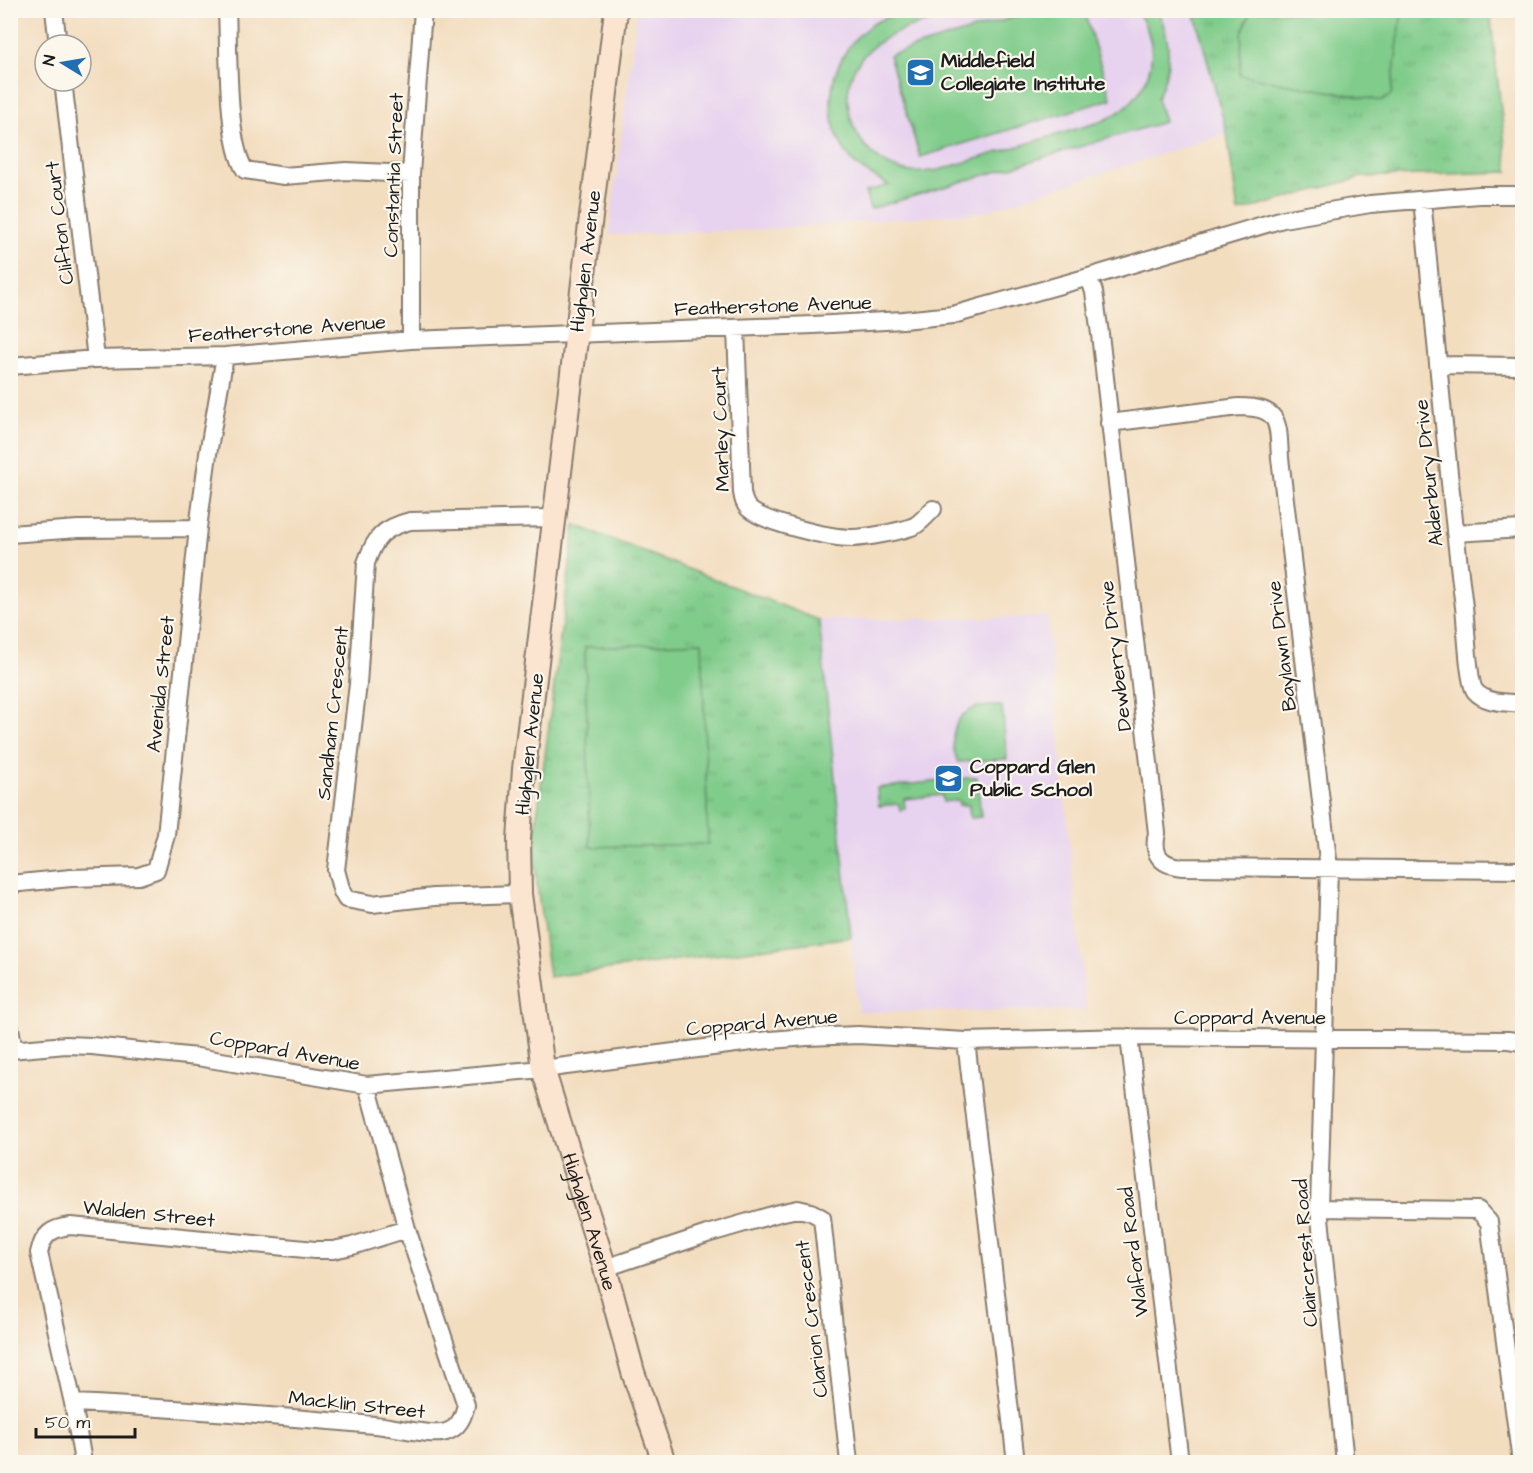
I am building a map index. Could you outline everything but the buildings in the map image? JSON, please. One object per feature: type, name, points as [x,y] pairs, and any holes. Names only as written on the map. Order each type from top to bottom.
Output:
[{"type":"street","points":[[54,10],[57,33]]},
{"type":"street","points":[[227,10],[233,131],[238,160],[245,170],[284,176],[346,171],[411,174]]},
{"type":"street","name":"Constantia Street","points":[[411,340],[411,174],[423,10]]},
{"type":"street","name":"Highglen Avenue","points":[[616,10],[524,769],[519,839],[520,894],[543,1069],[605,1269],[633,1372],[664,1462]]},
{"type":"street","name":"Clifton Court","points":[[64,93],[96,359]]},
{"type":"street","name":"Featherstone Avenue","points":[[10,366],[96,359],[225,356],[411,340],[736,328],[883,321],[953,315],[1283,219],[1370,204],[1479,195],[1522,195]]},
{"type":"street","name":"Alderbury Drive","points":[[1422,200],[1471,682],[1475,691],[1491,700],[1522,704]]},
{"type":"street","name":"Dewberry Drive","points":[[1089,277],[1094,292],[1100,334],[1157,833],[1154,844],[1160,858],[1168,866],[1329,868]]},
{"type":"street","name":"Marley Court","points":[[736,328],[742,492],[744,503],[750,510],[763,517],[801,529],[852,538],[881,534],[915,525],[933,509]]},
{"type":"street","name":"Avenida Street","points":[[10,884],[71,878],[139,876],[156,870],[166,835],[207,454],[225,356]]},
{"type":"street","points":[[1438,365],[1522,366]]},
{"type":"street","name":"Baylawn Drive","points":[[1109,423],[1239,407],[1257,407],[1271,414],[1279,428],[1280,458],[1329,868],[1325,1039]]},
{"type":"street","name":"Sandham Crescent","points":[[520,894],[434,897],[372,904],[346,899],[336,870],[358,684],[366,563],[372,546],[388,529],[410,521],[554,518]]},
{"type":"street","points":[[10,534],[78,530],[198,528]]},
{"type":"street","points":[[1455,532],[1522,529]]},
{"type":"street","points":[[1329,868],[1522,870]]},
{"type":"street","points":[[10,1028],[12,1050]]},
{"type":"street","name":"Coppard Avenue","points":[[12,1050],[66,1045],[150,1052],[197,1057],[367,1085],[543,1069],[759,1041],[807,1037],[888,1036],[966,1041],[1129,1037],[1508,1040],[1522,1042]]},
{"type":"street","name":"Walford Road","points":[[1129,1037],[1180,1462]]},
{"type":"street","name":"Claircrest Road","points":[[1325,1039],[1319,1208],[1345,1462]]},
{"type":"street","points":[[966,1041],[1016,1462]]},
{"type":"street","name":"Macklin Street","points":[[74,1403],[197,1409],[362,1424],[435,1434],[446,1433],[457,1427],[466,1405],[407,1229],[367,1085]]},
{"type":"street","points":[[1319,1208],[1478,1210],[1489,1222],[1521,1462]]},
{"type":"street","name":"Clarion Crescent","points":[[605,1269],[707,1234],[779,1213],[798,1209],[812,1212],[822,1218],[849,1462]]},
{"type":"street","name":"Walden Street","points":[[83,1462],[74,1403],[39,1254],[40,1246],[50,1232],[59,1227],[71,1226],[289,1249],[333,1250],[389,1236],[407,1229]]},
{"type":"shaded area","name":"Middlefield Collegiate Institute","points":[[637,11],[1194,11],[1227,133],[982,212],[770,229],[609,235]]},
{"type":"shaded area","name":"Coppard Glen Public School","points":[[1047,617],[1086,1010],[858,1012],[819,620]]},
{"type":"green space","points":[[909,11],[971,11],[904,29],[869,50],[857,65],[850,82],[848,99],[850,117],[857,134],[868,149],[881,161],[898,169],[913,172],[939,170],[1103,121],[1119,112],[1132,101],[1141,88],[1148,74],[1151,59],[1151,43],[1146,27],[1137,11],[1158,11],[1166,33],[1168,65],[1157,98],[1164,122],[870,209],[865,192],[889,185],[858,167],[843,147],[835,130],[831,111],[835,74],[853,41],[867,28],[887,17]]},
{"type":"green space","points":[[1034,11],[1084,11],[1111,99],[920,157],[889,55]]},
{"type":"green space","points":[[1194,11],[1490,11],[1508,172],[1362,177],[1238,212],[1227,133]]},
{"type":"green space","points":[[1251,11],[1402,11],[1391,95],[1382,101],[1240,75],[1242,33]]},
{"type":"green space","points":[[575,525],[819,620],[851,937],[549,977],[535,868],[536,824]]},
{"type":"green space","points":[[702,642],[708,844],[590,847],[585,647]]},
{"type":"green space","points":[[1002,706],[1007,759],[958,762],[953,739],[960,718],[976,708]]},
{"type":"green space","points":[[977,777],[981,817],[970,818],[969,805],[959,805],[958,800],[943,802],[942,795],[904,799],[905,809],[900,810],[899,804],[879,806],[877,788]]},
{"type":"place","name":"Middlefield Collegiate Institute","points":[[920,72]]},
{"type":"place","name":"Coppard Glen Public School","points":[[949,778]]}]
